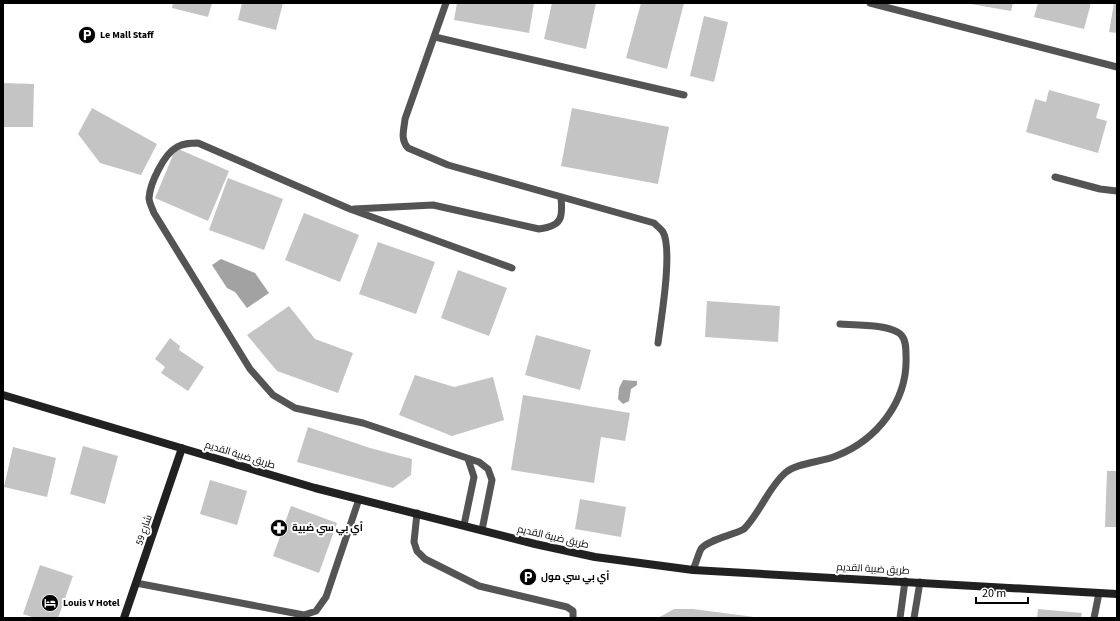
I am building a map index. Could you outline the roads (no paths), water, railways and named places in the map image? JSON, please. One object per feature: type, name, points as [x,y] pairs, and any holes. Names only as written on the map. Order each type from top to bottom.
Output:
[{"type":"street","name":"طريق ضبية القديم","points":[[3,395],[315,488],[464,526],[595,557],[693,570],[1117,594]]},
{"type":"street","name":"شارع 59","points":[[124,618],[182,448]]},
{"type":"lane","points":[[446,3],[435,38],[405,119],[402,138],[408,148],[448,165],[654,223],[663,233],[666,243],[667,259],[658,343]]},
{"type":"lane","points":[[870,3],[1117,67]]},
{"type":"lane","points":[[435,38],[684,95]]},
{"type":"lane","points":[[482,530],[492,480],[488,469],[479,462],[363,423],[295,408],[273,395],[250,369],[154,213],[149,199],[153,181],[169,152],[182,145],[198,143],[350,209],[512,268]]},
{"type":"lane","points":[[1055,177],[1100,189],[1117,191]]},
{"type":"lane","points":[[350,209],[433,205],[539,228],[550,228],[558,224],[561,217],[561,197]]},
{"type":"lane","points":[[693,570],[701,549],[706,545],[735,535],[744,530],[786,472],[837,456],[865,440],[890,416],[900,394],[906,370],[905,343],[901,334],[894,330],[875,326],[840,324]]},
{"type":"lane","points":[[464,526],[474,477],[468,459]]},
{"type":"lane","points":[[136,583],[304,615],[316,610],[326,597],[359,499]]},
{"type":"lane","points":[[417,514],[414,542],[417,551],[425,559],[479,586],[567,607],[573,611],[573,618]]},
{"type":"lane","points":[[900,618],[905,581]]},
{"type":"lane","points":[[914,618],[920,582]]},
{"type":"lane","points":[[1094,618],[1099,593]]},
{"type":"place","name":"Le Mall Staff","points":[[87,35]]},
{"type":"place","name":"أي بي سي ضبية","points":[[279,528]]},
{"type":"place","name":"أي بي سي مول","points":[[528,577]]},
{"type":"place","name":"Louis V Hotel","points":[[50,603]]}]
